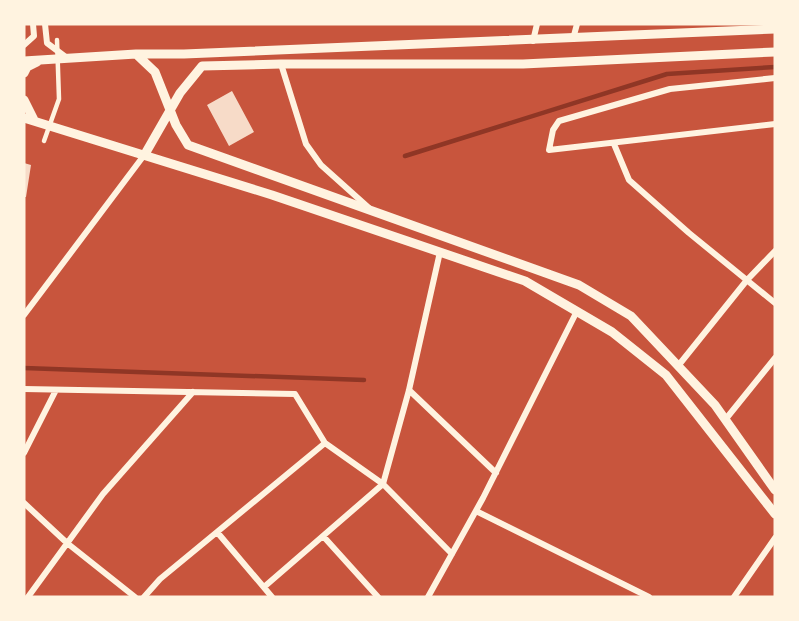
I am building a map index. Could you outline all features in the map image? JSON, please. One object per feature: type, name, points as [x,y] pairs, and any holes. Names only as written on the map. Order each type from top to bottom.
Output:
[{"type":"main road","points":[[24,73],[27,67],[40,61],[61,56],[184,54],[573,39],[729,27],[775,29]]},
{"type":"main road","points":[[145,154],[180,93],[202,66],[280,63],[523,64],[775,51]]},
{"type":"main road","points":[[135,54],[155,72],[176,126],[188,145],[579,285],[631,316],[715,405],[775,490]]},
{"type":"main road","points":[[24,61],[40,61]]},
{"type":"main road","points":[[24,100],[34,120]]},
{"type":"main road","points":[[24,118],[145,154],[525,281],[612,332],[666,375],[775,514]]},
{"type":"street","points":[[24,45],[34,36],[33,24]]},
{"type":"street","points":[[45,24],[47,43],[61,56]]},
{"type":"street","points":[[533,40],[537,24]]},
{"type":"street","points":[[573,39],[577,24]]},
{"type":"street","points":[[44,141],[59,99],[61,56],[57,40]]},
{"type":"street","points":[[280,63],[306,144],[321,165],[372,211]]},
{"type":"street","points":[[775,78],[670,89],[559,121],[553,130],[549,150],[775,124]]},
{"type":"street","points":[[614,144],[629,180],[689,233],[775,303]]},
{"type":"street","points":[[24,315],[145,154]]},
{"type":"street","points":[[678,366],[747,280],[775,251]]},
{"type":"street","points":[[264,587],[383,484],[409,390],[440,252]]},
{"type":"street","points":[[428,597],[477,511],[577,311]]},
{"type":"street","points":[[725,420],[775,358]]},
{"type":"street","points":[[24,389],[295,394],[325,442],[383,484],[452,554]]},
{"type":"street","points":[[24,453],[56,390]]},
{"type":"street","points":[[409,390],[496,473]]},
{"type":"street","points":[[28,597],[103,494],[193,392]]},
{"type":"street","points":[[144,597],[160,579],[325,442]]},
{"type":"street","points":[[24,503],[67,543],[135,597]]},
{"type":"street","points":[[477,511],[649,597]]},
{"type":"street","points":[[217,532],[272,597]]},
{"type":"street","points":[[323,536],[378,597]]},
{"type":"street","points":[[734,597],[775,538]]},
{"type":"building","points":[[232,91],[254,132],[229,146],[207,105]]},
{"type":"building","points":[[24,163],[31,165],[26,197],[24,197]]},
{"type":"waterway","points":[[405,156],[667,74],[775,67]]},
{"type":"waterway","points":[[24,368],[364,380]]}]
